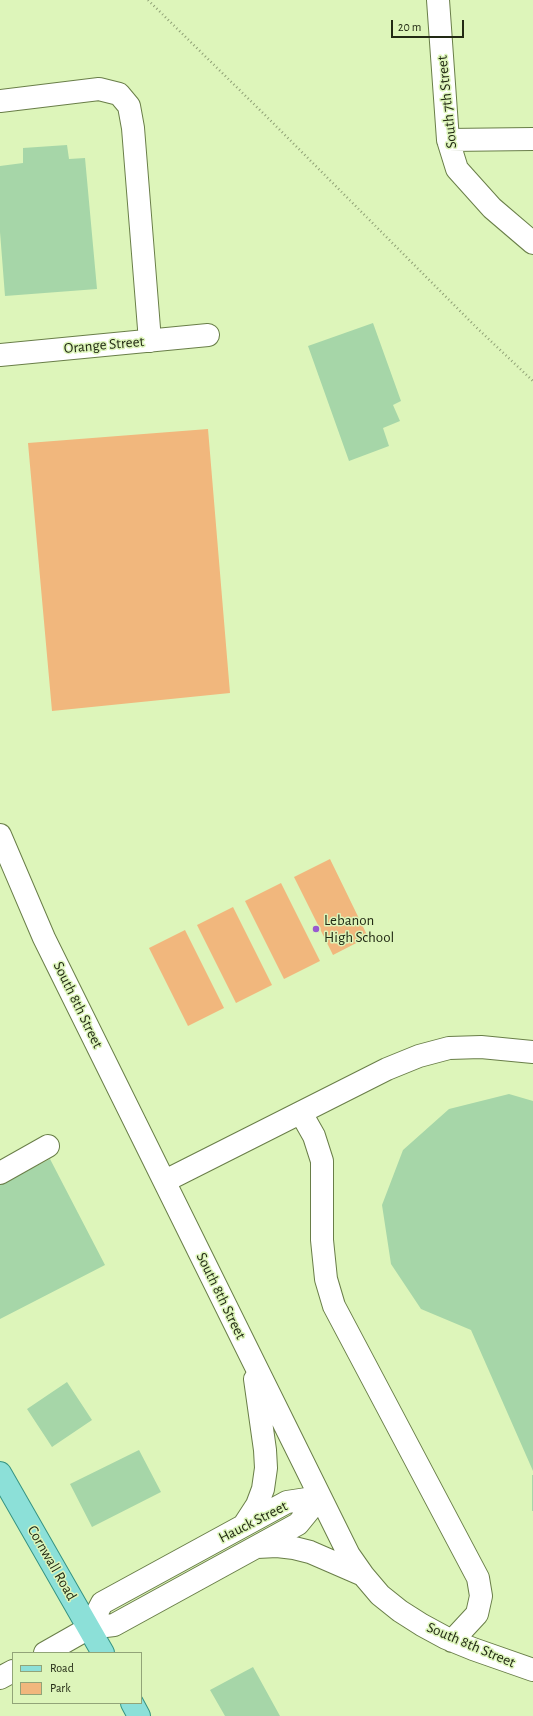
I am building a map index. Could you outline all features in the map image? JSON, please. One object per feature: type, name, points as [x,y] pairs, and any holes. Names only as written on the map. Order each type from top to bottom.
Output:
[{"type":"main road","name":"Cornwall Road","points":[[0,1473],[102,1652]]},
{"type":"main road","points":[[133,1704],[140,1716]]},
{"type":"street","name":"South 7th Street","points":[[438,0],[448,140],[457,169],[492,208],[533,244]]},
{"type":"street","points":[[0,101],[99,89],[118,94],[129,106],[133,128],[139,220],[150,341]]},
{"type":"street","points":[[448,140],[533,139]]},
{"type":"street","name":"Orange Street","points":[[0,355],[208,335]]},
{"type":"street","name":"South 8th Street","points":[[0,835],[44,938],[349,1555],[380,1595],[400,1612],[452,1641],[533,1670]]},
{"type":"street","points":[[165,1182],[388,1069],[419,1056],[449,1048],[481,1047],[533,1052]]},
{"type":"street","points":[[301,1113],[314,1136],[322,1161],[322,1240],[326,1279],[334,1306],[478,1578],[481,1596],[477,1614],[452,1641]]},
{"type":"street","points":[[0,1173],[48,1146]]},
{"type":"street","points":[[243,1526],[257,1505],[264,1488],[266,1468],[265,1450],[252,1358]]},
{"type":"street","name":"Hauck Street","points":[[89,1628],[102,1603],[286,1502],[320,1498]]},
{"type":"street","name":"Hauck Street","points":[[47,1652],[89,1628],[114,1625],[298,1524],[320,1498]]},
{"type":"street","points":[[256,1547],[278,1546],[310,1552],[363,1575]]},
{"type":"street","points":[[0,1678],[12,1672]]},
{"type":"path","points":[[148,0],[475,326],[533,381]]},
{"type":"green space","points":[[208,429],[230,693],[52,711],[28,443]]},
{"type":"green space","points":[[330,859],[368,937],[333,955],[294,877]]},
{"type":"green space","points":[[281,883],[320,961],[284,979],[245,901]]},
{"type":"green space","points":[[233,907],[272,985],[236,1003],[197,925]]},
{"type":"green space","points":[[185,930],[224,1008],[188,1026],[149,948]]},
{"type":"building","points":[[67,145],[69,159],[85,158],[97,289],[5,296],[0,232],[0,166],[23,163],[23,148]]},
{"type":"building","points":[[373,323],[401,401],[393,405],[400,421],[383,428],[389,446],[349,461],[308,346]]},
{"type":"building","points":[[509,1094],[533,1101],[533,1471],[471,1330],[421,1309],[391,1264],[382,1205],[403,1150],[449,1109]]},
{"type":"building","points":[[50,1159],[105,1265],[0,1319],[0,1185]]},
{"type":"building","points":[[67,1382],[92,1420],[52,1447],[27,1409]]},
{"type":"building","points":[[139,1450],[161,1492],[92,1527],[70,1484]]},
{"type":"building","points":[[533,1475],[533,1511],[532,1511]]},
{"type":"building","points":[[253,1667],[280,1716],[225,1716],[210,1690]]},
{"type":"place","name":"Lebanon High School","points":[[316,929]]}]
